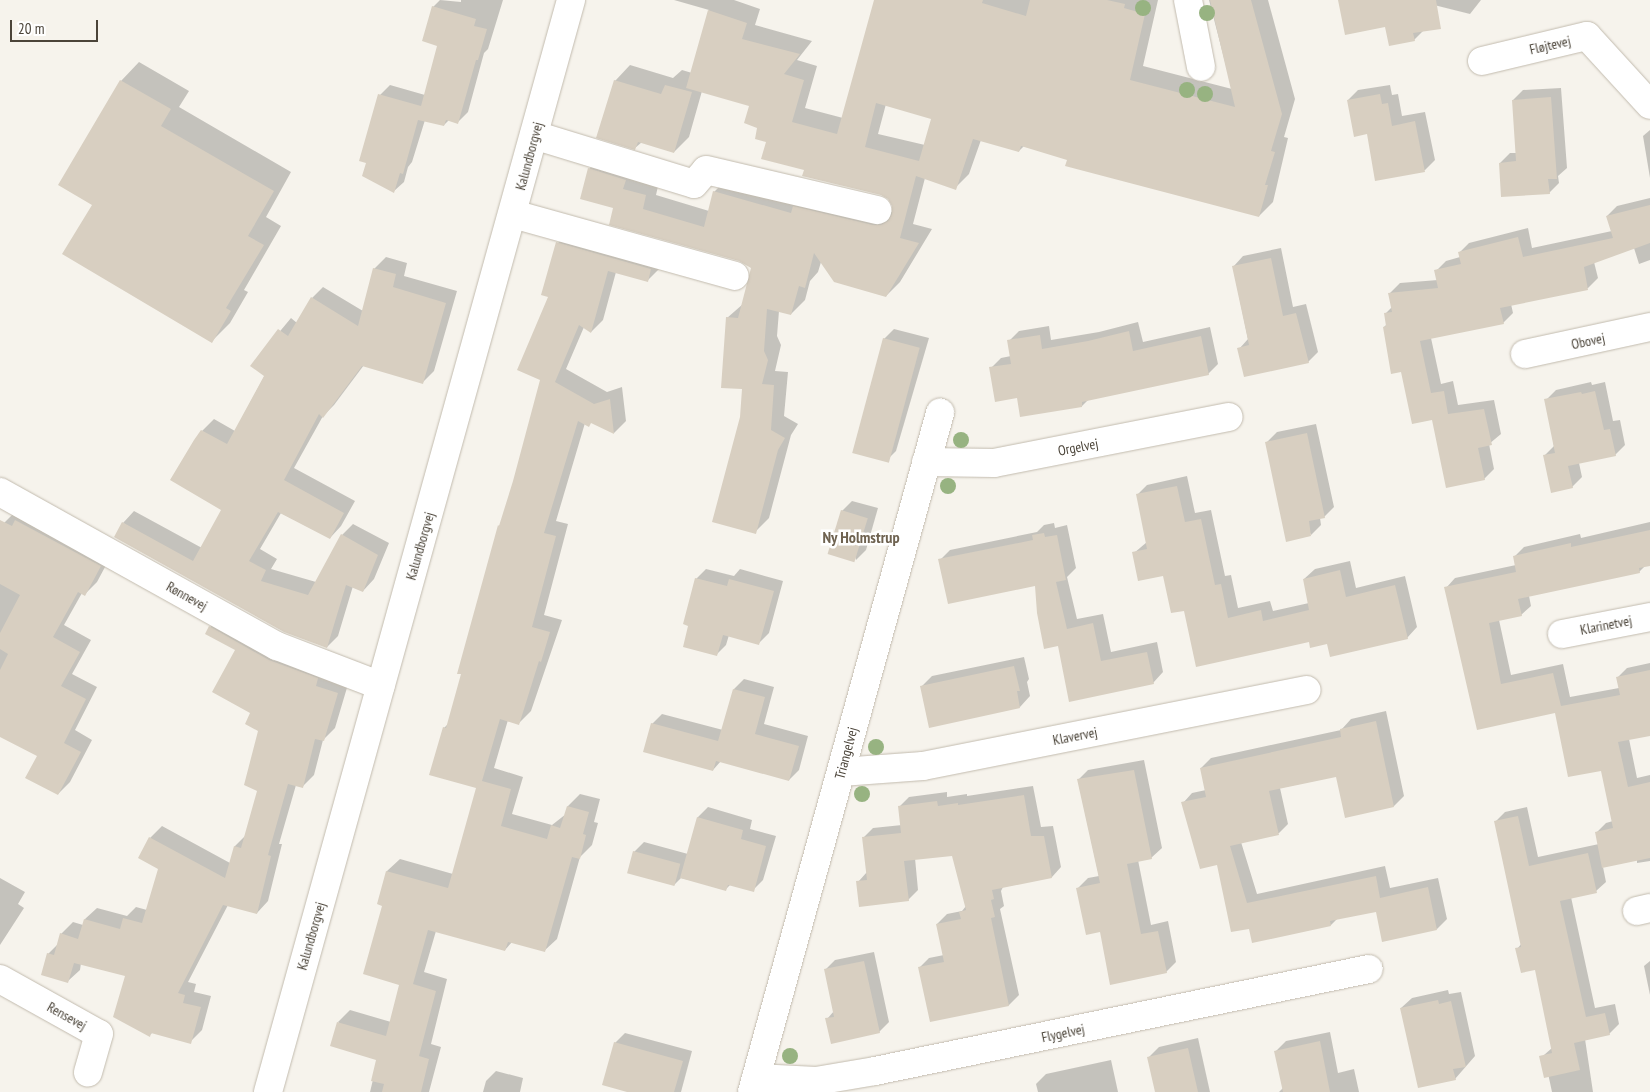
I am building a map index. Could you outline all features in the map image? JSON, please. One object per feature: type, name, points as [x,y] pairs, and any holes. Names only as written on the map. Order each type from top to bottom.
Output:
[{"type":"street","name":"Kalundborgvej","points":[[268,1092],[571,0]]},
{"type":"street","points":[[1188,0],[1201,67]]},
{"type":"street","name":"Fløjtevej","points":[[1482,61],[1587,36],[1650,105]]},
{"type":"street","points":[[534,135],[694,184],[706,170],[877,210]]},
{"type":"street","points":[[513,214],[736,276]]},
{"type":"street","name":"Obovej","points":[[1525,354],[1650,327]]},
{"type":"street","name":"Triangelvej","points":[[754,1085],[940,414]]},
{"type":"street","name":"Orgelvej","points":[[926,462],[994,463],[1229,417]]},
{"type":"street","name":"Rønnevej","points":[[0,492],[277,646],[381,686]]},
{"type":"street","name":"Klarinetvej","points":[[1562,634],[1650,617]]},
{"type":"street","name":"Klavervej","points":[[841,772],[923,766],[1307,690]]},
{"type":"street","name":"Flygelvej","points":[[754,1085],[816,1081],[876,1072],[1369,969]]},
{"type":"street","name":"Rensevej","points":[[0,979],[99,1034],[88,1072]]},
{"type":"building","points":[[874,0],[983,0],[982,3],[1026,16],[1030,0],[1107,0],[1125,4],[1124,8],[1145,14],[1130,80],[1235,107],[1210,0],[1251,0],[1282,114],[1271,151],[1275,152],[1265,185],[1268,185],[1259,217],[1065,166],[1067,160],[1021,146],[1019,152],[973,139],[956,190],[916,176],[900,238],[919,243],[886,297],[834,282],[814,253],[805,288],[799,286],[791,315],[767,309],[764,351],[768,360],[762,384],[774,385],[771,430],[785,438],[778,450],[756,534],[712,522],[740,417],[742,389],[721,388],[726,317],[738,318],[751,268],[739,261],[609,225],[613,208],[580,199],[588,168],[626,180],[623,189],[646,195],[643,209],[704,227],[713,191],[791,213],[793,206],[873,225],[881,225],[888,221],[892,214],[892,206],[888,199],[881,195],[802,176],[804,170],[761,159],[766,142],[755,139],[757,128],[744,123],[749,106],[686,88],[708,10],[747,23],[742,39],[800,54],[784,74],[804,80],[792,122],[837,134]],"holes":[[[876,103],[931,119],[919,161],[865,147]]]},
{"type":"building","points":[[1338,0],[1436,0],[1441,29],[1413,33],[1415,41],[1389,46],[1385,27],[1345,35]]},
{"type":"building","points":[[432,6],[476,19],[474,26],[487,29],[458,124],[446,120],[444,126],[418,120],[403,174],[400,173],[394,193],[362,176],[366,163],[359,161],[378,94],[421,106],[437,46],[422,41]]},
{"type":"building","points":[[120,80],[171,109],[161,126],[274,191],[248,236],[264,245],[226,308],[231,311],[212,343],[62,254],[92,205],[58,185]]},
{"type":"building","points":[[614,80],[661,94],[665,85],[692,92],[674,153],[638,142],[635,150],[596,138]]},
{"type":"building","points":[[1380,94],[1382,104],[1388,103],[1392,126],[1415,121],[1425,172],[1375,181],[1367,134],[1354,137],[1347,100]]},
{"type":"building","points":[[1551,97],[1557,179],[1548,179],[1550,194],[1501,197],[1499,163],[1516,161],[1512,100]]},
{"type":"building","points":[[1650,205],[1650,243],[1584,267],[1588,290],[1500,308],[1504,324],[1420,341],[1431,393],[1444,391],[1448,414],[1484,409],[1492,445],[1478,448],[1485,480],[1446,488],[1432,420],[1412,424],[1401,372],[1391,374],[1383,327],[1386,326],[1384,313],[1392,312],[1388,293],[1438,288],[1434,270],[1461,264],[1458,252],[1518,237],[1523,257],[1613,238],[1606,216]]},
{"type":"building","points":[[556,242],[651,269],[648,282],[608,271],[591,333],[579,325],[555,382],[594,404],[610,399],[614,434],[591,423],[589,427],[578,421],[544,533],[556,536],[532,627],[550,632],[519,725],[500,719],[482,781],[511,789],[501,826],[547,839],[551,825],[560,828],[567,806],[589,812],[583,834],[586,835],[580,859],[572,857],[545,952],[508,942],[505,951],[428,930],[413,984],[436,991],[419,1056],[429,1059],[421,1092],[382,1092],[384,1084],[371,1081],[376,1060],[330,1046],[337,1022],[386,1036],[399,985],[363,974],[382,906],[377,904],[386,871],[448,888],[476,788],[429,775],[443,727],[446,728],[461,674],[457,674],[540,380],[517,370],[548,297],[541,295]]},
{"type":"building","points":[[1271,258],[1283,316],[1296,313],[1309,363],[1244,377],[1237,348],[1249,345],[1232,266]]},
{"type":"building","points":[[373,268],[396,274],[393,287],[446,303],[423,384],[362,366],[323,418],[319,414],[284,480],[344,513],[330,539],[278,512],[249,561],[266,570],[261,581],[308,595],[341,534],[378,555],[363,592],[346,585],[327,648],[284,632],[114,537],[122,522],[193,561],[221,510],[170,480],[194,440],[201,430],[227,444],[264,376],[250,366],[278,329],[288,336],[311,297],[358,326]]},
{"type":"building","points":[[1129,331],[1133,351],[1201,336],[1209,375],[1082,402],[1082,407],[1020,417],[1017,398],[995,402],[989,367],[1011,364],[1007,340],[1040,335],[1042,349]]},
{"type":"building","points":[[883,338],[920,348],[889,463],[852,453]]},
{"type":"building","points":[[1595,391],[1604,430],[1610,429],[1616,456],[1568,466],[1573,488],[1551,493],[1543,455],[1555,453],[1544,399]]},
{"type":"building","points":[[1307,433],[1325,518],[1309,521],[1311,536],[1286,542],[1265,442]]},
{"type":"building","points":[[1177,486],[1185,522],[1201,519],[1215,585],[1221,584],[1228,618],[1261,610],[1263,621],[1309,610],[1303,579],[1340,570],[1346,597],[1395,585],[1408,639],[1330,657],[1327,644],[1310,648],[1309,642],[1196,667],[1184,611],[1171,613],[1163,576],[1138,581],[1132,552],[1147,549],[1136,494]]},
{"type":"building","points":[[841,510],[868,518],[854,562],[828,554]]},
{"type":"building","points":[[0,520],[12,526],[15,520],[101,566],[85,596],[78,592],[53,637],[80,652],[61,686],[86,699],[64,743],[81,752],[58,795],[25,778],[37,756],[0,737],[0,670],[8,654],[0,649],[0,633],[20,595],[0,584]]},
{"type":"building","points":[[1650,530],[1650,566],[1639,568],[1640,573],[1518,599],[1522,616],[1489,623],[1501,684],[1553,673],[1561,706],[1620,695],[1616,677],[1650,670],[1650,736],[1618,742],[1628,787],[1650,782],[1650,858],[1602,868],[1595,832],[1613,828],[1601,771],[1568,777],[1555,713],[1477,730],[1444,587],[1516,572],[1513,556],[1571,543],[1571,547]]},
{"type":"building","points":[[1044,533],[1045,537],[1057,535],[1066,580],[1056,582],[1067,629],[1093,623],[1101,661],[1147,652],[1154,684],[1069,702],[1058,646],[1044,649],[1037,613],[1035,586],[948,604],[938,559],[1033,540],[1032,535]]},
{"type":"building","points":[[695,578],[727,586],[729,579],[774,591],[759,645],[723,635],[717,656],[683,647],[688,626],[683,624]]},
{"type":"building","points":[[209,626],[269,660],[318,678],[316,686],[338,693],[324,741],[315,739],[303,788],[288,784],[268,855],[271,856],[257,914],[223,905],[178,993],[185,995],[183,1003],[201,1007],[191,1044],[151,1033],[150,1037],[113,1017],[125,976],[74,963],[68,983],[41,975],[47,953],[54,955],[60,933],[78,939],[84,919],[120,929],[123,918],[142,923],[158,869],[138,858],[149,837],[225,878],[234,846],[241,848],[257,791],[244,785],[258,731],[245,724],[250,713],[212,692],[235,650],[205,634]]},
{"type":"building","points":[[1014,666],[1020,691],[1017,691],[1020,708],[929,728],[920,686]]},
{"type":"building","points":[[733,689],[765,697],[755,734],[799,746],[789,781],[716,761],[713,771],[643,752],[651,723],[718,741]]},
{"type":"building","points":[[1376,721],[1394,807],[1345,818],[1336,777],[1269,791],[1279,835],[1230,846],[1247,903],[1376,876],[1380,898],[1428,887],[1437,930],[1382,942],[1376,912],[1330,921],[1331,926],[1252,943],[1249,929],[1231,932],[1217,865],[1200,869],[1181,802],[1206,797],[1200,768],[1341,737],[1340,729]]},
{"type":"building","points":[[1134,770],[1152,859],[1127,864],[1141,934],[1158,931],[1167,973],[1110,985],[1100,932],[1086,935],[1076,888],[1100,883],[1077,779]]},
{"type":"building","points":[[1024,795],[1031,836],[1044,836],[1052,878],[992,890],[994,899],[991,900],[995,917],[991,918],[1009,1006],[930,1022],[918,967],[944,962],[936,924],[961,919],[959,912],[966,910],[952,856],[904,861],[909,901],[859,907],[856,881],[867,880],[862,837],[901,833],[898,806],[937,801],[938,806],[958,803],[958,805]]},
{"type":"building","points":[[1518,816],[1529,866],[1588,853],[1597,893],[1560,901],[1586,1017],[1605,1013],[1610,1035],[1574,1043],[1580,1070],[1544,1078],[1539,1056],[1552,1053],[1535,970],[1521,973],[1515,948],[1521,947],[1494,821]]},
{"type":"building","points":[[697,817],[743,830],[741,839],[766,846],[754,892],[728,885],[726,891],[680,878]]},
{"type":"building","points":[[633,851],[680,864],[674,886],[627,873]]},
{"type":"building","points":[[864,961],[880,1033],[831,1044],[825,1018],[834,1017],[824,969]]},
{"type":"building","points":[[1438,1000],[1439,1004],[1451,1001],[1466,1067],[1453,1069],[1456,1080],[1418,1088],[1400,1008]]},
{"type":"building","points":[[1320,1041],[1330,1092],[1283,1092],[1274,1051]]},
{"type":"building","points":[[614,1042],[683,1061],[674,1092],[627,1092],[602,1085]]},
{"type":"building","points":[[1188,1048],[1198,1092],[1155,1092],[1147,1057]]},
{"type":"district","name":"Ny Holmstrup","points":[[861,537]]}]
